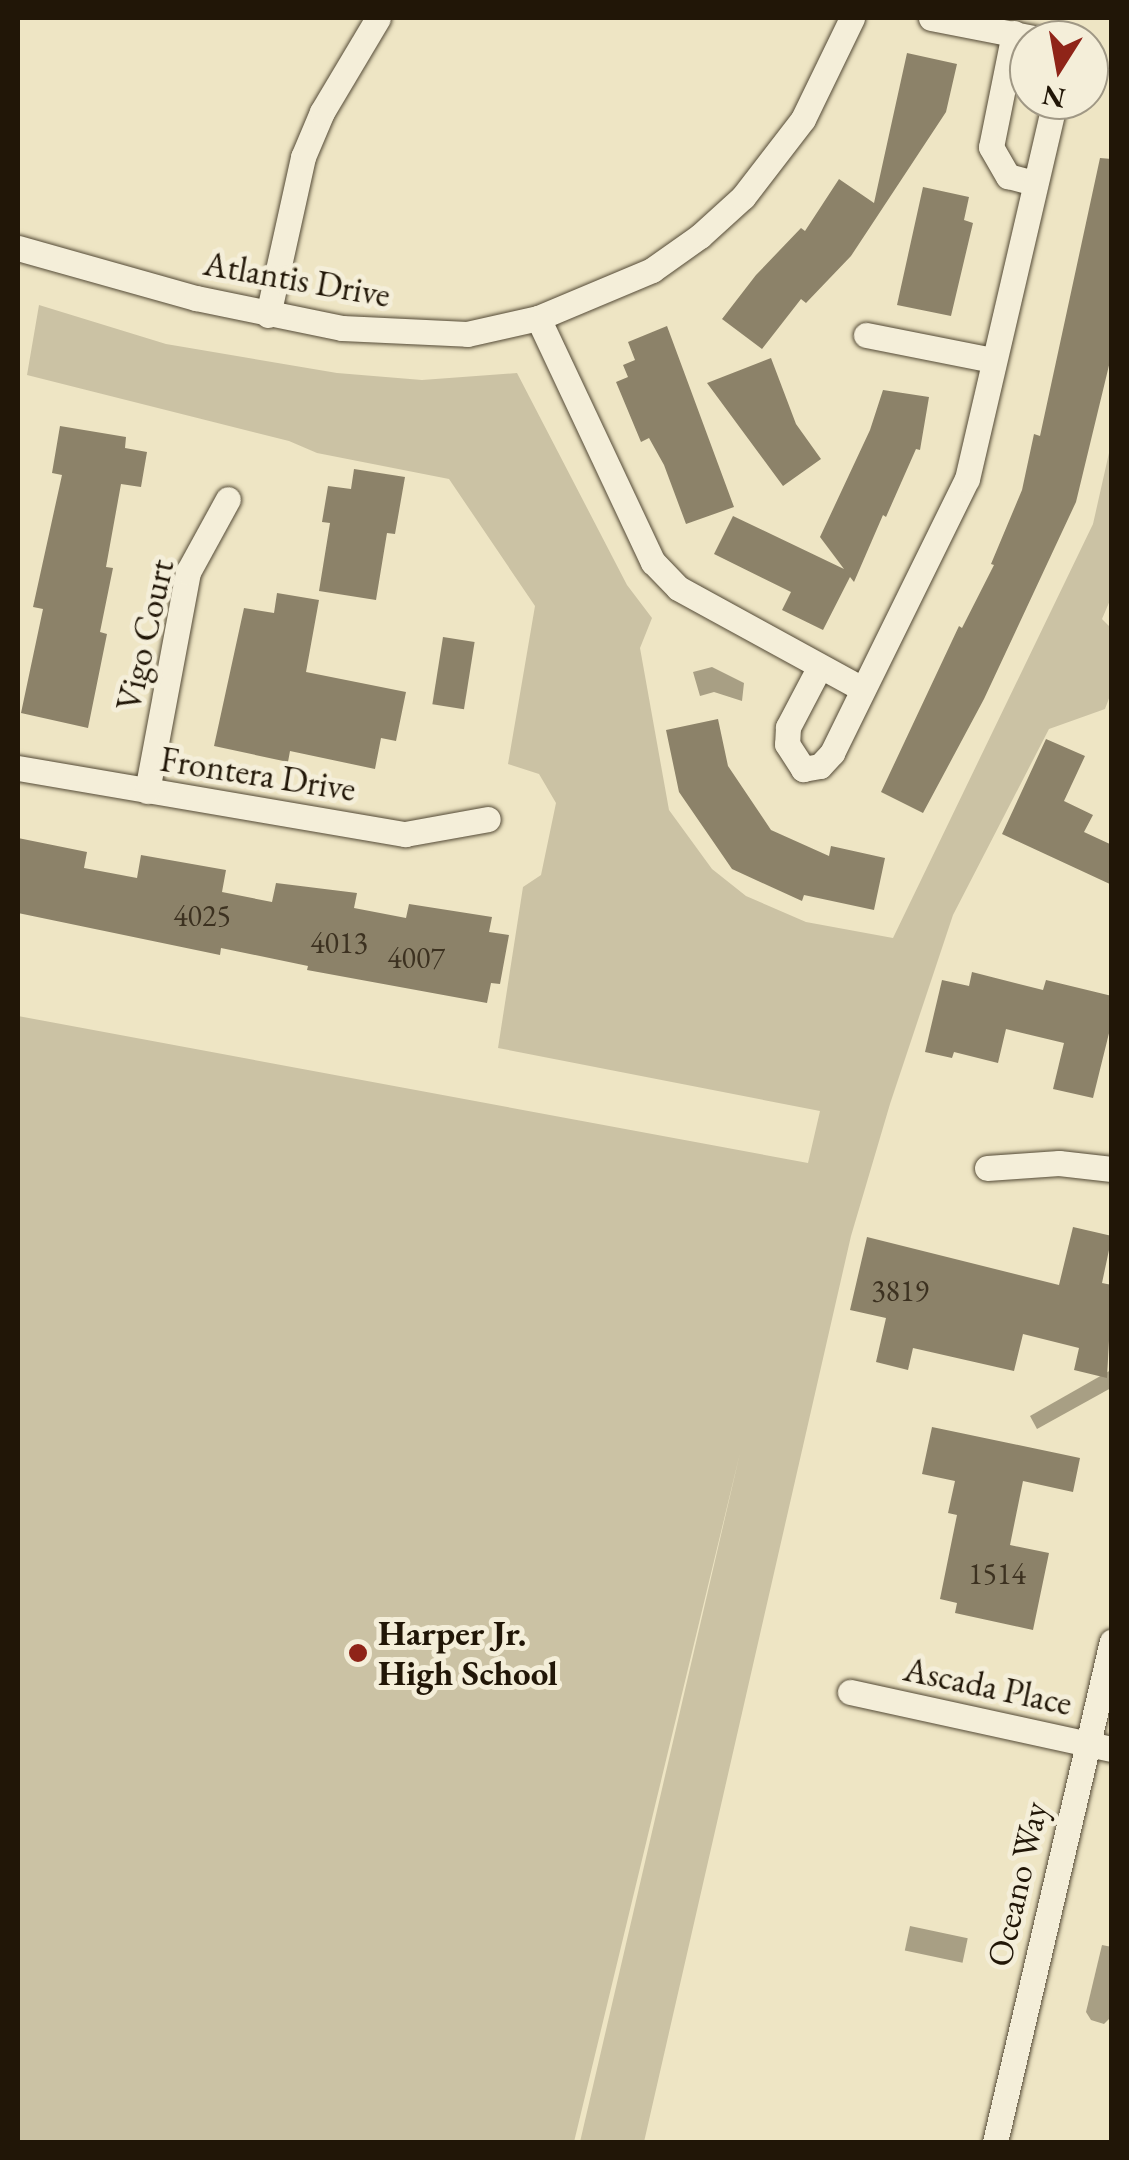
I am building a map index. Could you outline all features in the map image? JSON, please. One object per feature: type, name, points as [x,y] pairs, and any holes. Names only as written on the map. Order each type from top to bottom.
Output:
[{"type":"street","points":[[268,315],[303,157],[322,112],[378,18]]},
{"type":"street","name":"Atlantis Drive","points":[[18,248],[268,315],[342,328],[467,334],[538,318],[596,298],[652,270],[700,236],[743,196],[803,120],[852,18]]},
{"type":"street","points":[[931,18],[1009,32]]},
{"type":"street","points":[[1009,59],[992,146],[1008,176],[1035,182]]},
{"type":"street","points":[[819,668],[788,727],[786,744],[803,768],[820,766],[832,753],[967,479],[1049,120]]},
{"type":"street","points":[[538,318],[653,562],[678,588],[861,688]]},
{"type":"street","points":[[866,335],[992,360]]},
{"type":"street","name":"Vigo Court","points":[[148,792],[188,572],[228,499]]},
{"type":"street","name":"Frontera Drive","points":[[18,768],[405,834],[488,820]]},
{"type":"street","points":[[987,1168],[1060,1163],[1112,1169]]},
{"type":"street","name":"Oceano Way","points":[[995,2142],[1084,1742],[1112,1641]]},
{"type":"street","name":"Ascada Place","points":[[850,1692],[1112,1749]]},
{"type":"shaded area","name":"Harper Jr. High School","points":[[39,305],[166,344],[337,373],[422,380],[517,373],[627,585],[652,618],[640,648],[669,810],[712,869],[746,896],[806,922],[893,938],[1093,524],[1111,444],[1111,598],[1102,619],[1111,628],[1111,693],[1105,709],[1049,729],[953,915],[890,1104],[851,1236],[644,2142],[580,2142],[740,1453],[574,2142],[18,2142],[18,1016],[808,1163],[820,1111],[498,1048],[523,887],[541,875],[556,803],[539,774],[508,764],[535,606],[449,479],[317,453],[289,441],[27,375]]},
{"type":"shaded area","points":[[712,667],[744,683],[742,701],[714,692],[700,696],[693,672]]},
{"type":"shaded area","points":[[1111,1370],[1111,1388],[1037,1429],[1030,1416]]},
{"type":"shaded area","points":[[910,1926],[968,1938],[963,1963],[905,1950]]},
{"type":"shaded area","points":[[1102,1945],[1112,1947],[1111,2017],[1104,2024],[1091,2020],[1086,2012]]},
{"type":"building","points":[[907,53],[957,64],[946,112],[851,256],[806,303],[801,299],[762,349],[722,319],[756,275],[801,228],[805,231],[839,179],[874,203]]},
{"type":"building","points":[[1100,158],[1112,159],[1112,353],[1076,502],[984,699],[923,813],[881,792],[959,626],[962,628],[994,565],[991,564],[1022,490],[1034,434],[1040,436]]},
{"type":"building","points":[[923,187],[969,197],[964,220],[973,223],[951,316],[897,305]]},
{"type":"building","points":[[667,326],[734,507],[686,524],[664,465],[649,438],[641,442],[616,382],[628,377],[623,365],[635,360],[628,342]]},
{"type":"building","points":[[771,358],[796,424],[821,459],[783,486],[707,383]]},
{"type":"building","points":[[883,390],[929,397],[920,450],[916,449],[886,517],[883,515],[854,582],[850,577],[823,630],[782,610],[791,592],[714,554],[733,516],[844,569],[820,537],[870,430]]},
{"type":"building","points":[[60,426],[126,437],[125,448],[147,452],[141,487],[121,484],[106,567],[113,568],[100,632],[107,634],[88,728],[21,713],[43,609],[33,607],[62,475],[52,473]]},
{"type":"building","points":[[354,469],[405,477],[395,534],[387,533],[376,600],[319,591],[330,523],[322,522],[328,486],[351,489]]},
{"type":"building","points":[[277,593],[319,600],[306,672],[406,692],[396,741],[381,738],[375,769],[290,751],[288,762],[214,746],[244,608],[274,613]]},
{"type":"building","points":[[443,637],[475,642],[464,709],[432,704]]},
{"type":"building","points":[[718,719],[728,766],[771,830],[829,856],[831,846],[885,858],[874,910],[804,895],[802,901],[732,869],[679,792],[666,730]]},
{"type":"building","points":[[1046,739],[1085,756],[1064,801],[1093,815],[1084,832],[1112,845],[1112,885],[1002,834]]},
{"type":"building","points":[[18,838],[87,852],[84,868],[137,878],[141,855],[226,870],[222,892],[272,902],[276,883],[357,893],[354,908],[406,918],[409,904],[492,917],[489,932],[509,935],[500,984],[491,983],[487,1003],[307,970],[308,966],[221,948],[220,955],[18,913]]},
{"type":"building","points":[[972,972],[1043,990],[1046,980],[1112,996],[1112,1021],[1093,1098],[1053,1089],[1064,1043],[1006,1029],[998,1063],[954,1052],[952,1058],[925,1052],[942,980],[969,986]]},
{"type":"building","points":[[1073,1227],[1112,1236],[1102,1283],[1112,1285],[1107,1378],[1074,1370],[1079,1348],[1023,1334],[1014,1371],[913,1348],[908,1370],[876,1362],[886,1318],[850,1310],[867,1237],[1059,1285]]},
{"type":"building","points":[[932,1427],[1080,1458],[1073,1492],[1023,1481],[1010,1545],[1049,1553],[1033,1630],[955,1613],[957,1603],[940,1599],[957,1515],[948,1513],[955,1481],[922,1474]]},
{"type":"place","name":"Harper Jr. High School","points":[[358,1653]]}]
